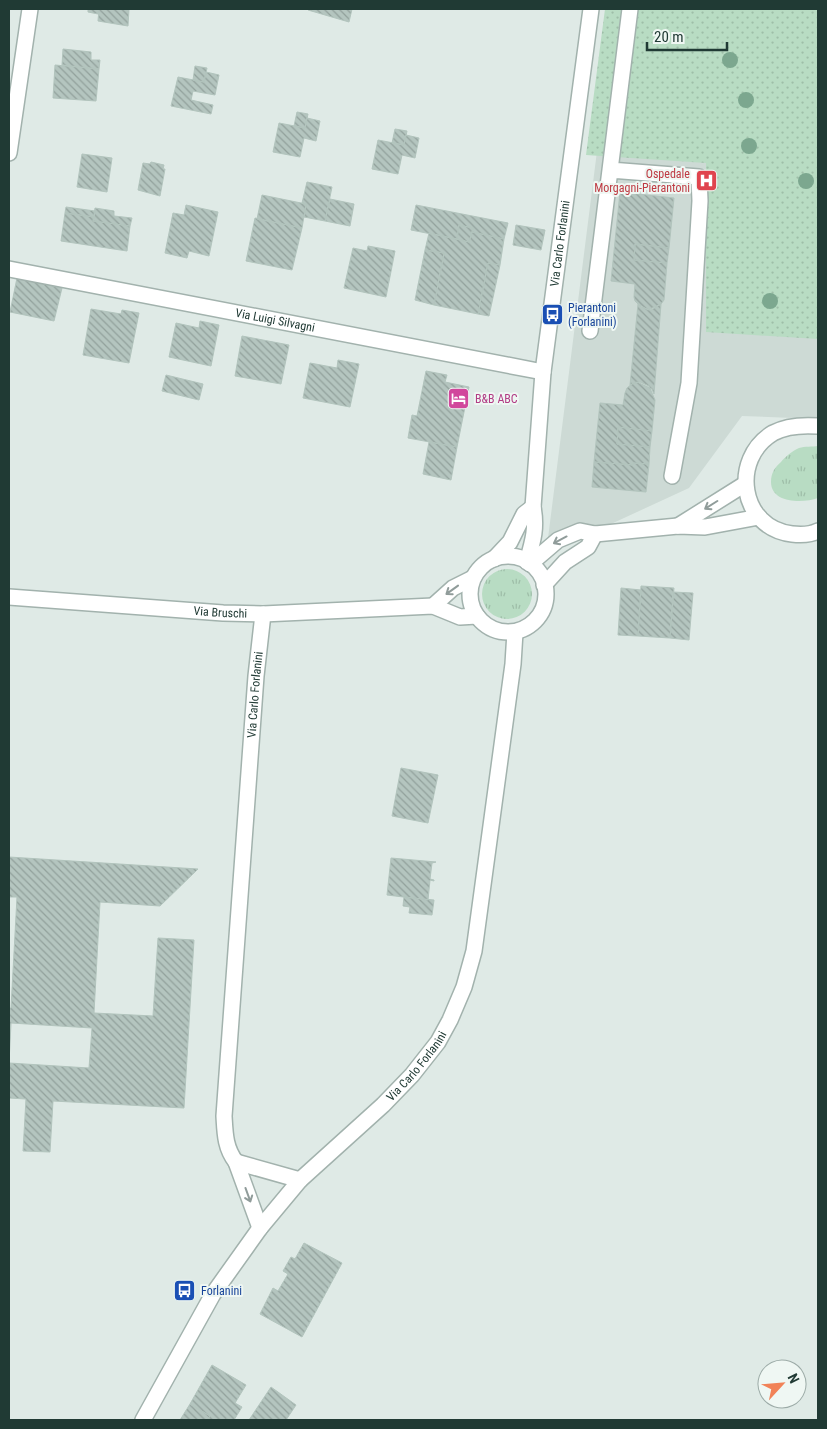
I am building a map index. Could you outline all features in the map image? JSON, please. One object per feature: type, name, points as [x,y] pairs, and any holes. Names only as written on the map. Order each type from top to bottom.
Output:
[{"type":"street","points":[[9,154],[30,9]]},
{"type":"street","name":"Via Carlo Forlanini","points":[[529,563],[536,522],[533,507],[543,372],[591,9]]},
{"type":"street","points":[[590,331],[630,9]]},
{"type":"street","points":[[610,170],[699,177],[700,201],[689,383],[672,476]]},
{"type":"street","name":"Via Luigi Silvagni","points":[[9,269],[543,372]]},
{"type":"street","points":[[818,426],[792,427],[774,433],[759,444],[749,460],[745,484],[752,508],[771,527],[785,533],[800,535],[818,531]]},
{"type":"street","points":[[678,526],[745,484]]},
{"type":"street","points":[[494,559],[511,557],[529,563],[539,573],[544,585],[545,600],[540,615],[533,623],[515,632],[494,630],[484,624],[477,616],[470,598],[470,588],[478,570],[494,559],[510,542],[524,514],[533,507]]},
{"type":"street","points":[[529,563],[558,540],[580,531],[595,534],[678,526],[705,527],[759,517]]},
{"type":"street","points":[[544,585],[565,562],[588,547],[595,534]]},
{"type":"street","points":[[474,578],[453,588],[433,606],[460,617],[477,616]]},
{"type":"street","name":"Via Bruschi","points":[[9,597],[223,613],[263,614],[433,606]]},
{"type":"street","name":"Via Carlo Forlanini","points":[[260,1228],[236,1162],[230,1155],[226,1144],[224,1116],[256,676],[263,614]]},
{"type":"street","name":"Via Carlo Forlanini","points":[[144,1420],[213,1294],[260,1228],[300,1180],[383,1105],[425,1060],[450,1020],[464,988],[474,951],[512,674],[515,632]]},
{"type":"street","points":[[236,1162],[300,1180]]},
{"type":"shaded area","name":"Ospedale Morgagni-Pierantoni","points":[[615,9],[818,9],[818,419],[742,416],[689,488],[546,554]]},
{"type":"green space","points":[[605,9],[818,9],[818,339],[706,332],[706,163],[586,155]]},
{"type":"green space","points":[[818,446],[818,498],[797,501],[782,498],[776,494],[772,489],[771,479],[777,466],[796,449]]},
{"type":"green space","points":[[512,569],[525,576],[531,584],[531,604],[525,612],[517,618],[502,619],[489,612],[483,604],[482,589],[489,576],[497,570]]},
{"type":"building","points":[[88,9],[99,9],[98,14],[88,12]]},
{"type":"building","points":[[99,9],[129,9],[128,26],[98,21]]},
{"type":"building","points":[[308,9],[352,9],[349,22]]},
{"type":"building","points":[[63,49],[91,52],[91,60],[100,60],[99,69],[62,65]]},
{"type":"building","points":[[55,65],[99,69],[96,101],[53,98]]},
{"type":"building","points":[[195,66],[207,68],[204,82],[193,80]]},
{"type":"building","points":[[206,72],[219,75],[215,95],[193,91],[191,100],[213,105],[211,114],[171,106],[178,77],[204,82]]},
{"type":"building","points":[[297,112],[308,114],[305,128],[294,126]]},
{"type":"building","points":[[307,118],[320,121],[316,141],[304,138],[300,157],[273,152],[279,123],[305,128]]},
{"type":"building","points":[[395,129],[407,131],[404,145],[392,143]]},
{"type":"building","points":[[406,135],[419,138],[415,158],[402,155],[398,174],[372,169],[378,140],[404,145]]},
{"type":"building","points":[[82,154],[112,158],[107,192],[77,187]]},
{"type":"building","points":[[151,162],[164,165],[163,169],[165,169],[160,196],[138,190],[143,163],[150,164]]},
{"type":"building","points":[[307,182],[332,187],[325,221],[304,217],[306,204],[302,203]]},
{"type":"building","points":[[620,192],[674,198],[669,248],[635,244],[634,260],[667,263],[664,300],[651,310],[641,307],[635,301],[635,284],[611,281]]},
{"type":"building","points":[[262,195],[306,204],[302,228],[257,219]]},
{"type":"building","points":[[330,199],[354,204],[350,226],[325,221]]},
{"type":"building","points":[[186,205],[218,212],[209,256],[189,251],[187,258],[165,253],[173,213],[184,215]]},
{"type":"building","points":[[416,205],[508,223],[504,239],[472,232],[473,228],[459,225],[457,239],[411,230]]},
{"type":"building","points":[[66,207],[95,211],[94,217],[65,213]]},
{"type":"building","points":[[95,208],[114,211],[114,216],[132,218],[130,226],[93,221]]},
{"type":"building","points":[[65,213],[94,217],[93,221],[130,226],[127,251],[61,241]]},
{"type":"building","points":[[255,218],[302,228],[292,270],[246,261]]},
{"type":"building","points":[[459,225],[473,228],[469,242],[457,239]]},
{"type":"building","points":[[516,225],[545,230],[541,250],[513,245]]},
{"type":"building","points":[[472,232],[504,239],[500,265],[488,263],[478,314],[434,305],[444,253],[425,250],[429,233],[469,242]]},
{"type":"building","points":[[635,244],[669,248],[667,263],[634,260]]},
{"type":"building","points":[[368,246],[395,251],[386,297],[344,288],[353,248],[367,251]]},
{"type":"building","points":[[425,250],[444,253],[434,305],[415,300]]},
{"type":"building","points":[[488,263],[500,265],[489,316],[478,314]]},
{"type":"building","points":[[17,278],[62,288],[54,321],[10,312]]},
{"type":"building","points":[[638,304],[648,310],[661,304],[654,394],[652,389],[637,382],[630,385]]},
{"type":"building","points":[[91,309],[121,314],[122,310],[139,313],[129,363],[83,355]]},
{"type":"building","points":[[200,321],[219,325],[211,366],[169,357],[176,323],[199,328]]},
{"type":"building","points":[[242,336],[289,345],[281,384],[235,376]]},
{"type":"building","points":[[338,360],[359,364],[350,407],[303,398],[310,363],[337,368]]},
{"type":"building","points":[[426,371],[447,375],[445,382],[469,387],[457,447],[408,438],[412,415],[417,416]]},
{"type":"building","points":[[166,375],[203,384],[199,400],[162,391]]},
{"type":"building","points":[[640,382],[649,386],[655,400],[652,431],[618,427],[617,444],[650,447],[649,464],[633,463],[633,465],[594,462],[600,403],[623,405],[627,388],[633,383]]},
{"type":"building","points":[[618,427],[652,431],[650,447],[617,444]]},
{"type":"building","points":[[429,442],[457,447],[451,480],[423,474]]},
{"type":"building","points":[[594,462],[633,465],[633,463],[649,464],[646,492],[592,487]]},
{"type":"building","points":[[641,586],[674,588],[670,638],[638,636]]},
{"type":"building","points":[[621,588],[641,590],[638,636],[618,635]]},
{"type":"building","points":[[673,592],[693,593],[689,640],[670,638]]},
{"type":"building","points":[[401,768],[438,775],[428,823],[392,816]]},
{"type":"building","points":[[9,857],[198,869],[160,906],[100,902],[94,1013],[153,1016],[158,938],[194,940],[184,1108],[53,1101],[50,1152],[23,1151],[26,1099],[9,1098],[9,1063],[9,1008],[11,1008],[17,897],[9,897]],"holes":[[[11,1023],[92,1028],[89,1068],[9,1063]]]},
{"type":"building","points":[[391,858],[436,862],[432,863],[430,879],[434,881],[430,880],[428,900],[387,895]]},
{"type":"building","points":[[404,897],[434,900],[432,915],[409,913],[410,907],[403,906]]},
{"type":"building","points":[[304,1243],[342,1263],[302,1337],[260,1314],[273,1288],[278,1291],[288,1274],[283,1271],[291,1257],[295,1259]]},
{"type":"building","points":[[212,1365],[246,1385],[235,1403],[242,1407],[234,1420],[207,1420],[210,1416],[190,1404]]},
{"type":"building","points":[[271,1387],[296,1405],[286,1420],[249,1420]]},
{"type":"building","points":[[190,1404],[210,1416],[207,1420],[180,1420]]},
{"type":"place","name":"Ospedale Morgagni-Pierantoni","points":[[706,181]]},
{"type":"place","name":"Pierantoni (Forlanini)","points":[[552,315]]},
{"type":"place","name":"B&B ABC","points":[[459,399]]},
{"type":"place","name":"Forlanini","points":[[185,1291]]}]
